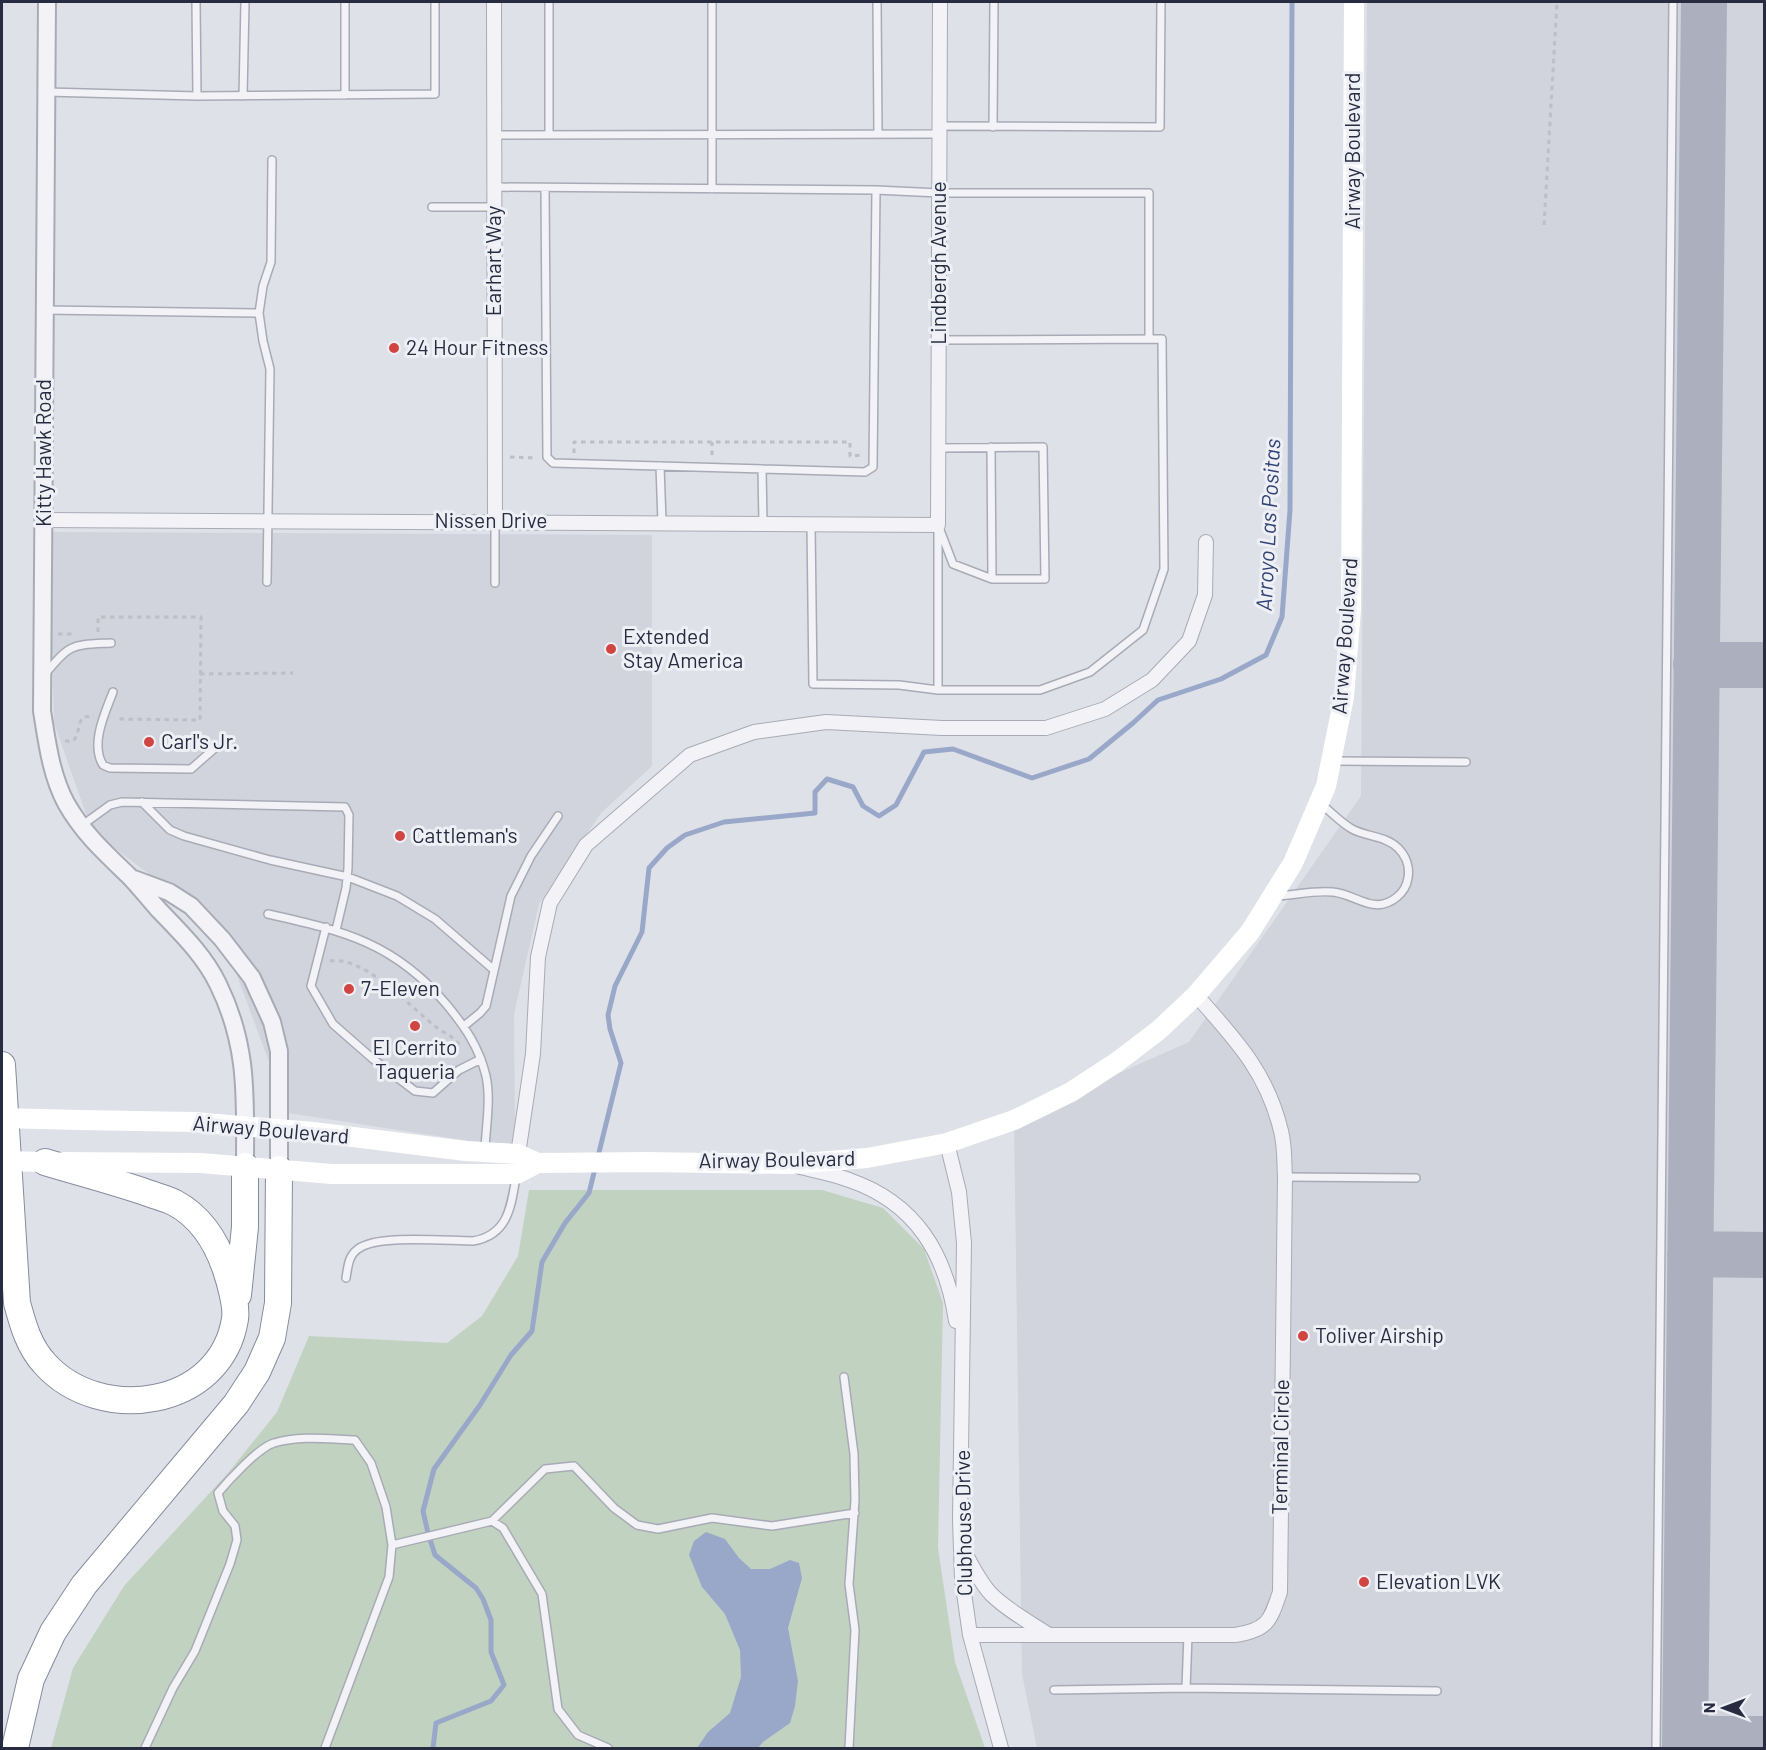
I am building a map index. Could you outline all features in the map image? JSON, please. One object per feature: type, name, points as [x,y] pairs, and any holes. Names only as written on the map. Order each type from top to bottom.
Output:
[{"type":"highway","points":[[2,1065],[17,1303],[26,1336],[45,1364],[73,1386],[102,1398],[138,1401],[167,1395],[199,1380],[222,1355],[231,1336],[235,1316],[245,1227],[245,1166]]},
{"type":"highway","points":[[45,1162],[176,1203],[202,1224],[220,1252],[228,1278],[235,1316]]},
{"type":"highway","points":[[15,1749],[31,1678],[53,1632],[84,1585],[230,1412],[257,1372],[272,1338],[278,1303],[279,1169]]},
{"type":"main road","name":"Airway Boulevard","points":[[2,1161],[201,1163],[332,1174],[538,1163],[790,1164],[867,1158],[947,1143],[1014,1119],[1071,1092],[1117,1062],[1159,1030],[1196,995],[1250,932],[1293,863],[1326,786],[1344,697],[1351,609],[1354,2]]},
{"type":"main road","name":"Airway Boulevard","points":[[2,1118],[194,1122],[280,1129],[485,1152],[518,1164]]},
{"type":"street","name":"Kitty Hawk Road","points":[[47,2],[42,711],[50,759],[65,802],[91,841],[130,877],[184,936],[218,983],[233,1020],[243,1057],[245,1166]]},
{"type":"street","name":"Earhart Way","points":[[494,2],[495,521]]},
{"type":"street","name":"Lindbergh Avenue","points":[[938,525],[940,2]]},
{"type":"street","name":"Nissen Drive","points":[[43,520],[938,525]]},
{"type":"street","points":[[518,1164],[533,1054],[538,957],[550,903],[586,845],[690,755],[754,732],[826,722],[942,728],[1046,728],[1105,709],[1152,680],[1189,641],[1205,595],[1206,542]]},
{"type":"street","name":"Kitty Hawk Road","points":[[130,877],[169,892],[191,906],[222,939],[252,978],[272,1022],[279,1052],[279,1169]]},
{"type":"street","name":"Terminal Circle","points":[[970,1635],[1235,1635],[1254,1632],[1271,1619],[1280,1592],[1284,1177],[1282,1133],[1268,1089],[1241,1047],[1196,995]]},
{"type":"street","name":"Clubhouse Drive","points":[[947,1143],[959,1192],[964,1243],[962,1579],[970,1635],[1001,1749]]},
{"type":"street","name":"Clubhouse Drive","points":[[790,1164],[850,1180],[881,1195],[912,1217],[936,1250],[952,1291],[963,1365]]},
{"type":"street","points":[[961,1545],[975,1573],[991,1594],[1017,1615],[1049,1635]]},
{"type":"lane","points":[[196,2],[197,96]]},
{"type":"lane","points":[[243,96],[244,2]]},
{"type":"lane","points":[[345,2],[345,95]]},
{"type":"lane","points":[[46,92],[197,96],[435,94],[435,2]]},
{"type":"lane","points":[[549,2],[549,135]]},
{"type":"lane","points":[[712,2],[712,189]]},
{"type":"lane","points":[[877,2],[878,134]]},
{"type":"lane","points":[[993,127],[994,2]]},
{"type":"lane","points":[[494,135],[878,134],[993,127],[1160,127],[1161,2]]},
{"type":"lane","points":[[1656,1749],[1673,2]]},
{"type":"lane","points":[[267,582],[270,369],[262,340],[259,313],[263,286],[271,261],[272,159]]},
{"type":"lane","points":[[494,187],[876,190],[939,193],[1149,193],[1149,339]]},
{"type":"lane","points":[[545,188],[547,457],[553,463],[865,472],[873,467],[876,190]]},
{"type":"lane","points":[[432,207],[495,207]]},
{"type":"lane","points":[[45,310],[259,313]]},
{"type":"lane","points":[[811,524],[813,684],[899,685],[938,690],[1040,690],[1090,672],[1143,630],[1164,569],[1162,339],[939,340]]},
{"type":"lane","points":[[991,447],[992,579]]},
{"type":"lane","points":[[938,448],[1043,447],[1045,579],[992,579],[952,564],[938,525]]},
{"type":"lane","points":[[660,466],[662,522]]},
{"type":"lane","points":[[762,469],[763,523]]},
{"type":"lane","points":[[495,521],[495,583]]},
{"type":"lane","points":[[938,525],[938,690]]},
{"type":"lane","points":[[43,676],[65,650],[79,645],[111,643]]},
{"type":"lane","points":[[113,692],[102,720],[98,741],[99,760],[103,765],[110,768],[191,769],[215,748]]},
{"type":"lane","points":[[1331,761],[1466,762]]},
{"type":"lane","points":[[81,826],[110,805],[122,802],[342,806],[349,815],[348,877],[336,930]]},
{"type":"lane","points":[[142,802],[170,830],[184,836],[270,860],[348,877],[397,896],[435,919],[494,970]]},
{"type":"lane","points":[[1272,897],[1333,892],[1371,905],[1382,905],[1400,895],[1406,886],[1408,866],[1398,848],[1389,842],[1352,829],[1319,802]]},
{"type":"lane","points":[[464,1026],[486,1006],[511,896],[531,856],[558,816]]},
{"type":"lane","points":[[268,914],[336,930],[380,948],[422,977],[464,1026],[477,1047],[486,1078],[485,1152]]},
{"type":"lane","points":[[326,927],[311,986],[333,1024],[373,1059],[415,1091],[433,1093],[459,1070],[481,1059]]},
{"type":"lane","points":[[346,1278],[350,1258],[357,1249],[368,1243],[386,1240],[473,1241],[490,1236],[505,1222],[511,1204],[518,1164]]},
{"type":"lane","points":[[1284,1177],[1416,1178]]},
{"type":"lane","points":[[844,1377],[854,1454],[855,1513],[849,1584],[855,1630],[849,1749]]},
{"type":"lane","points":[[145,1749],[173,1688],[195,1652],[230,1564],[237,1540],[235,1526],[223,1511],[218,1493],[252,1459],[272,1443],[313,1437],[354,1440],[371,1464],[386,1507],[392,1545],[389,1577],[325,1749]]},
{"type":"lane","points":[[392,1545],[492,1521],[545,1469],[574,1466],[614,1508],[637,1525],[658,1529],[712,1518],[772,1526],[855,1513]]},
{"type":"lane","points":[[492,1521],[503,1528],[542,1594],[558,1709],[578,1735],[608,1749]]},
{"type":"lane","points":[[1186,1688],[1188,1635]]},
{"type":"lane","points":[[1054,1690],[1186,1688],[1437,1690]]},
{"type":"path","points":[[1544,225],[1557,2]]},
{"type":"path","points":[[508,457],[574,455],[574,442],[850,442],[850,456],[861,455]]},
{"type":"path","points":[[98,634],[98,617],[201,617],[200,720],[114,719],[114,716]]},
{"type":"path","points":[[57,634],[78,634]]},
{"type":"path","points":[[200,674],[293,673]]},
{"type":"path","points":[[65,741],[74,741],[77,738],[78,722],[83,717],[98,716]]},
{"type":"path","points":[[322,963],[346,960],[370,974],[438,1029],[451,1035],[463,1051]]},
{"type":"shaded area","points":[[1367,2],[1764,2],[1764,1748],[1037,1748],[1022,1674],[1014,1120],[1189,1042],[1361,796]]},
{"type":"shaded area","points":[[49,532],[652,535],[652,766],[601,813],[539,904],[514,1014],[515,1148],[288,1113],[219,927],[92,831],[54,723]]},
{"type":"green space","points":[[529,1190],[822,1190],[883,1208],[924,1249],[943,1303],[938,1548],[955,1662],[985,1748],[51,1748],[73,1668],[124,1586],[228,1473],[277,1412],[309,1336],[447,1343],[482,1316],[518,1256]]},
{"type":"water","points":[[706,1532],[725,1539],[739,1558],[751,1569],[770,1569],[790,1560],[799,1563],[802,1578],[788,1628],[798,1681],[795,1706],[790,1723],[758,1748],[697,1748],[708,1732],[730,1713],[741,1677],[740,1650],[725,1614],[702,1587],[689,1555],[694,1541]]},
{"type":"waterway","name":"Arroyo Las Positas","points":[[433,1748],[436,1723],[491,1701],[504,1685],[491,1652],[491,1620],[483,1599],[476,1588],[435,1555],[423,1511],[434,1469],[480,1405],[511,1355],[532,1331],[542,1262],[565,1223],[589,1193],[621,1063],[608,1015],[615,986],[642,932],[649,868],[667,848],[685,835],[724,822],[815,813],[815,792],[827,779],[853,787],[863,806],[879,816],[896,805],[924,752],[953,749],[1032,778],[1089,759],[1158,700],[1221,679],[1266,655],[1282,617],[1290,510],[1292,2]]},
{"type":"taxiway","points":[[1685,1748],[1704,2]]},
{"type":"taxiway","points":[[1696,665],[1764,665]]},
{"type":"taxiway","points":[[1690,1254],[1764,1255]]},
{"type":"taxiway","points":[[1685,1739],[1764,1739]]},
{"type":"place","name":"24 Hour Fitness","points":[[394,348]]},
{"type":"place","name":"Extended Stay America","points":[[611,649]]},
{"type":"place","name":"Carl's Jr.","points":[[149,742]]},
{"type":"place","name":"Cattleman's","points":[[400,836]]},
{"type":"place","name":"7-Eleven","points":[[349,989]]},
{"type":"place","name":"El Cerrito Taqueria","points":[[415,1026]]},
{"type":"place","name":"Toliver Airship","points":[[1303,1336]]},
{"type":"place","name":"Elevation LVK","points":[[1364,1582]]}]
